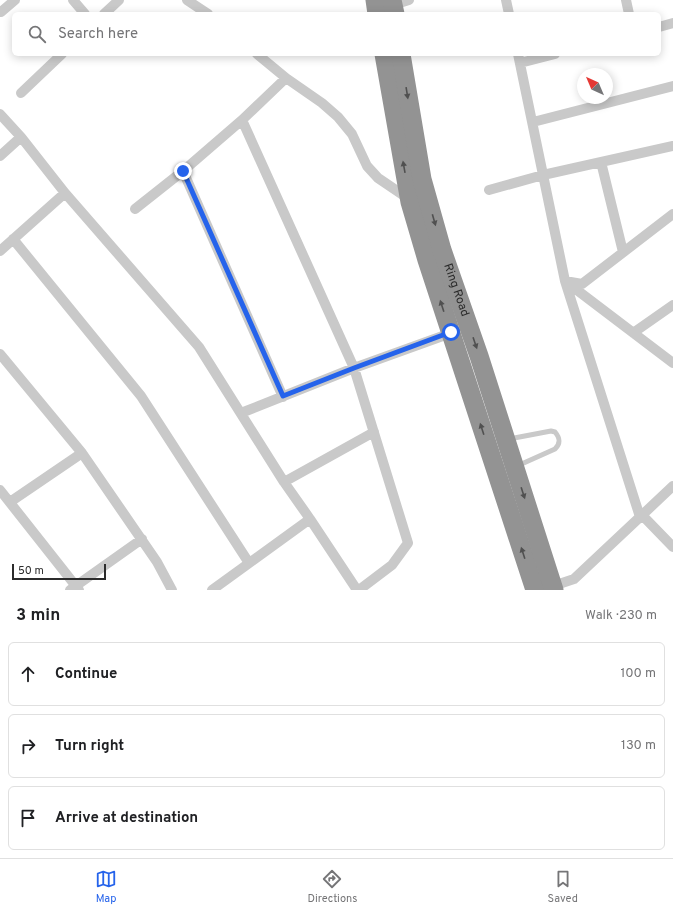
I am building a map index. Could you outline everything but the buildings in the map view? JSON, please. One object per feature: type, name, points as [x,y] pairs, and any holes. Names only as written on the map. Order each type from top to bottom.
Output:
[{"type":"highway","points":[[375,0],[377,12]]},
{"type":"highway","name":"Ring Road","points":[[384,56],[410,200],[427,260],[451,332],[547,589]]},
{"type":"highway","name":"Ring Road","points":[[401,56],[422,179],[442,250],[479,356],[515,467],[547,589]]},
{"type":"street","points":[[1,12],[15,0]]},
{"type":"street","points":[[73,0],[83,12]]},
{"type":"street","points":[[106,12],[119,0]]},
{"type":"street","points":[[187,0],[205,12]]},
{"type":"street","points":[[506,0],[509,12]]},
{"type":"street","points":[[626,0],[629,12]]},
{"type":"street","points":[[661,26],[673,23]]},
{"type":"street","points":[[21,93],[60,56]]},
{"type":"street","points":[[259,56],[286,78],[322,103],[338,117],[352,134],[367,166],[378,178],[410,200]]},
{"type":"street","points":[[537,56],[519,58],[565,281],[641,516],[673,547]]},
{"type":"street","points":[[135,209],[183,171],[242,120],[286,78]]},
{"type":"street","points":[[533,122],[673,86]]},
{"type":"street","points":[[0,114],[65,193],[199,347],[284,482],[358,590],[392,565],[408,542],[354,368],[242,120]]},
{"type":"street","points":[[0,156],[20,137]]},
{"type":"street","points":[[489,190],[543,175],[673,146]]},
{"type":"street","points":[[601,162],[623,252]]},
{"type":"street","points":[[183,171],[283,396]]},
{"type":"street","points":[[0,250],[65,193]]},
{"type":"street","points":[[565,281],[582,284],[673,214]]},
{"type":"street","points":[[13,239],[141,396],[249,563]]},
{"type":"street","points":[[565,281],[673,363]]},
{"type":"street","points":[[633,333],[673,305]]},
{"type":"street","points":[[241,413],[354,368],[451,332]]},
{"type":"street","points":[[0,354],[82,454],[142,539],[157,562],[172,590]]},
{"type":"street","points":[[284,482],[374,432]]},
{"type":"street","points":[[10,502],[82,454]]},
{"type":"street","points":[[547,589],[574,579],[673,486]]},
{"type":"street","points":[[0,490],[75,588],[142,539]]},
{"type":"street","points":[[212,590],[310,519]]},
{"type":"lane","points":[[506,440],[551,431],[555,432],[559,440],[559,445],[555,449],[515,467]]},
{"type":"route","points":[[183,171],[283,396],[451,332]]}]
